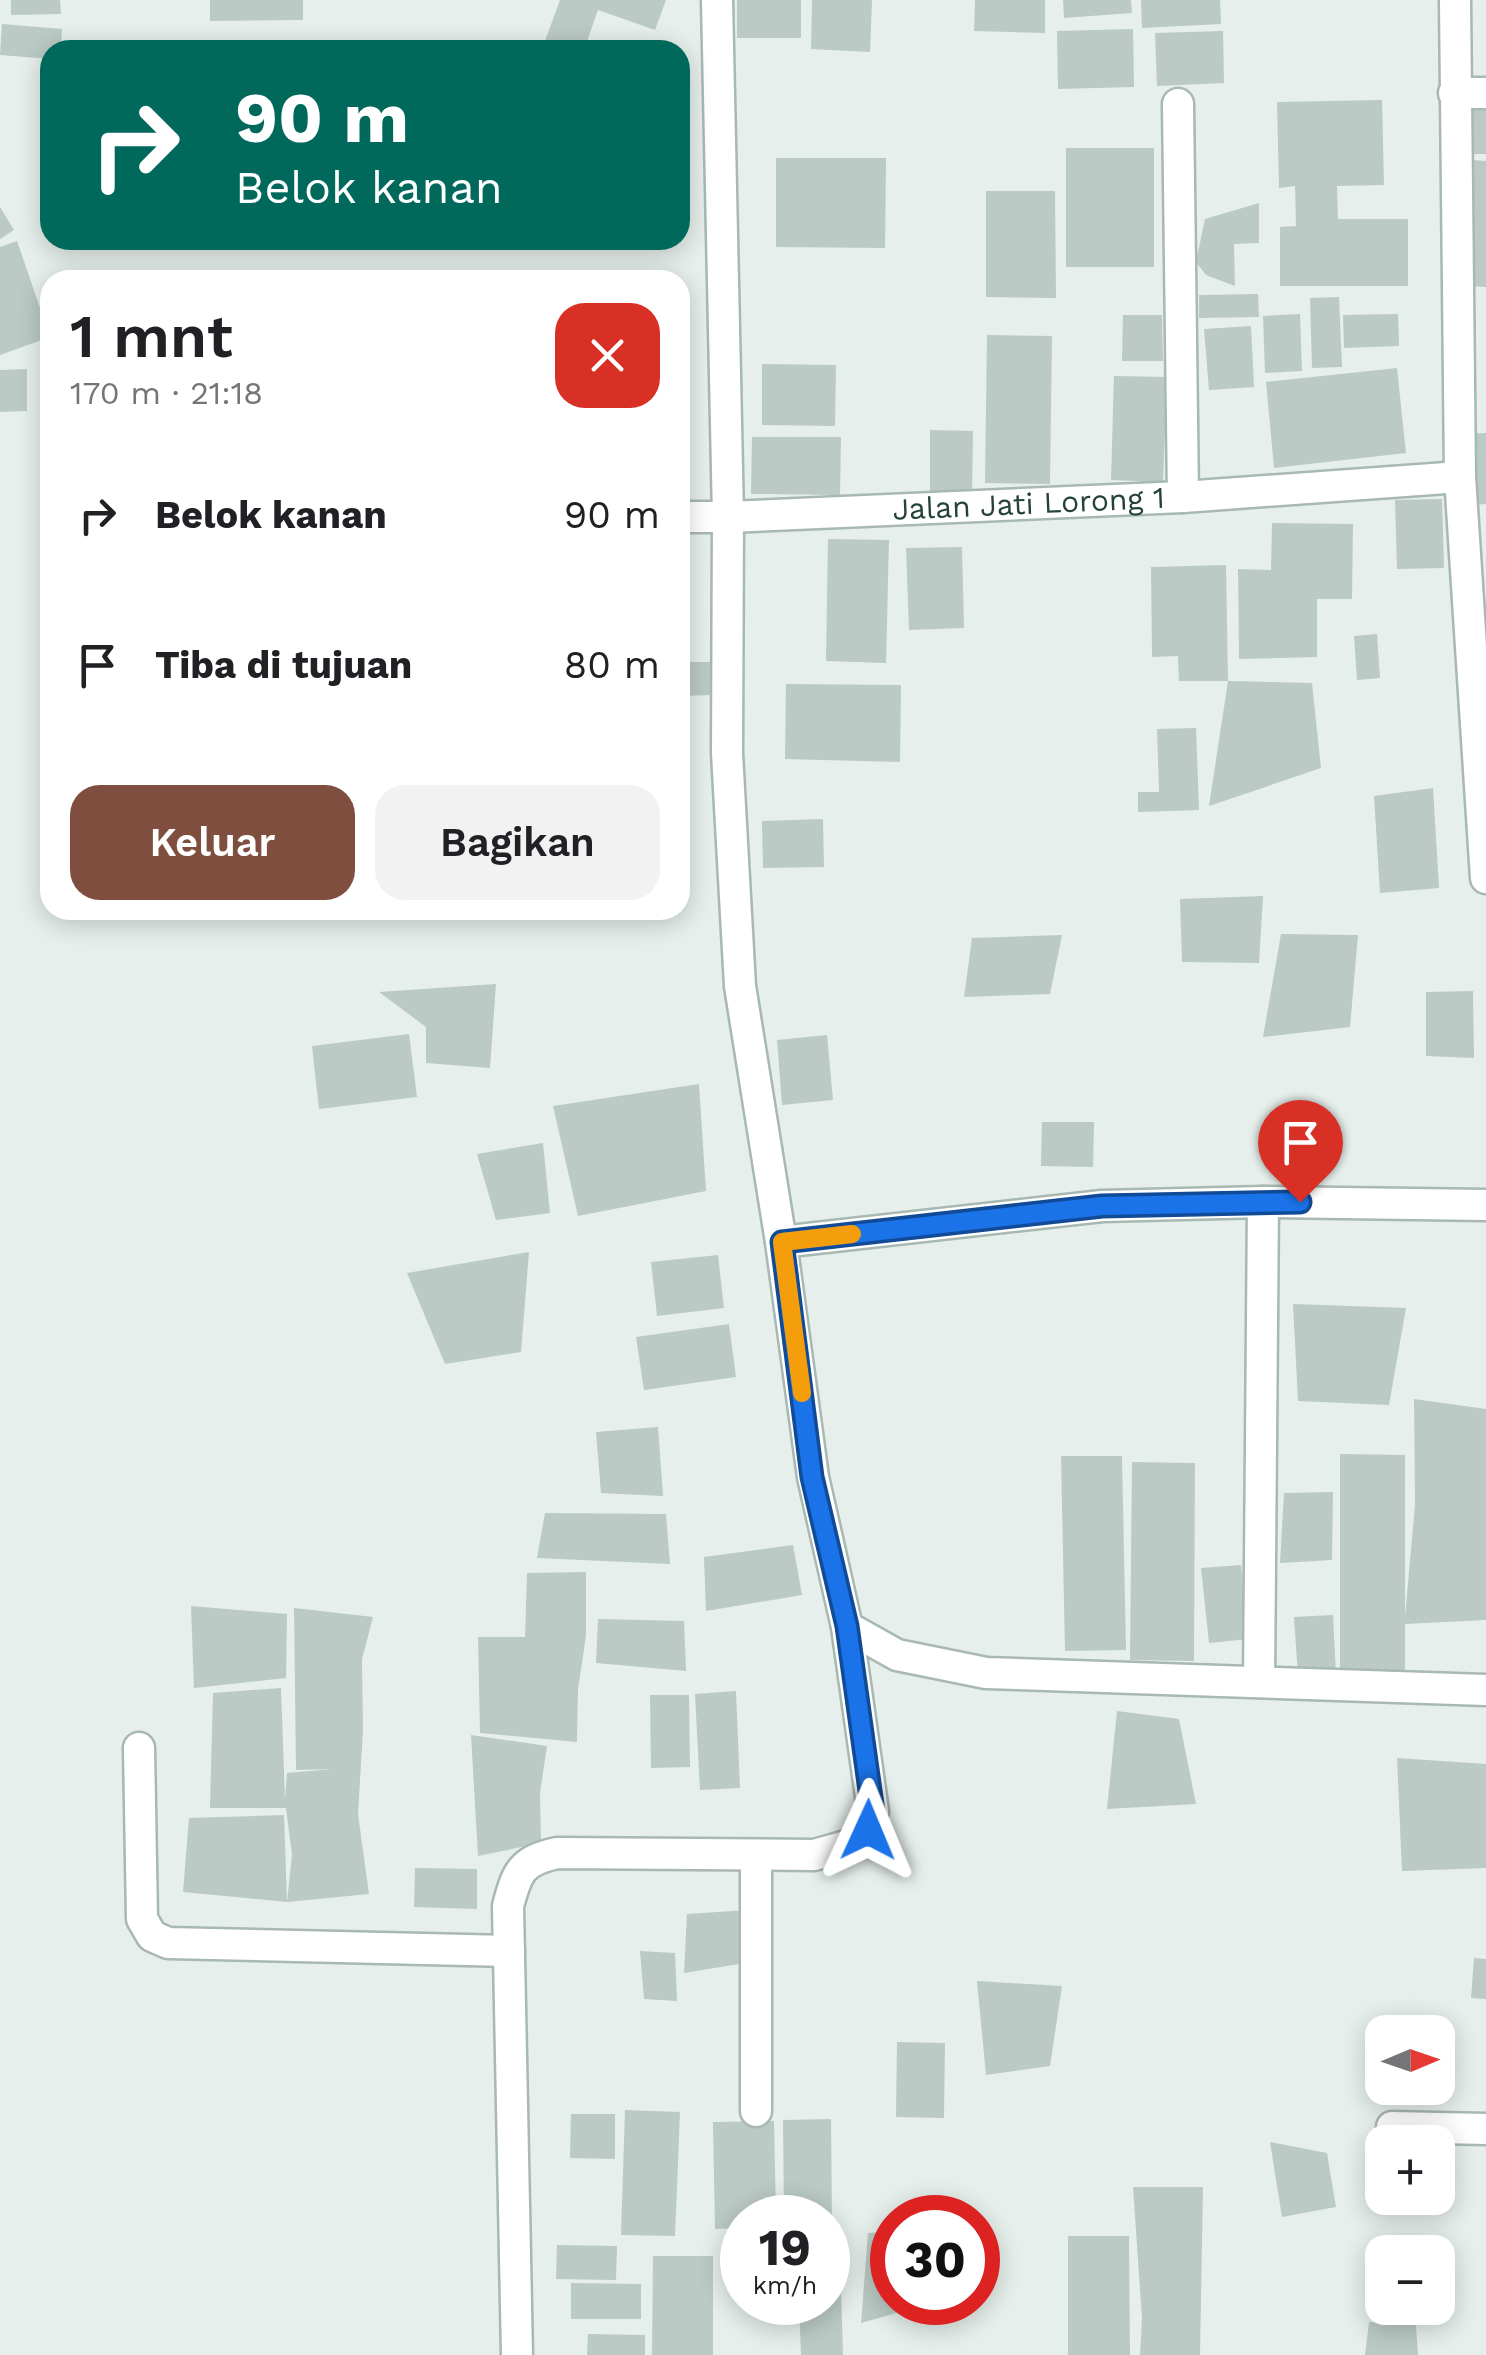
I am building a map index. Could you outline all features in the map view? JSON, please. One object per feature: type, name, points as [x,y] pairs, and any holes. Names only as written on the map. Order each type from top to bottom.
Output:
[{"type":"street","points":[[517,2355],[508,1906],[520,1871],[536,1858],[557,1854],[814,1855],[858,1843],[868,1830],[873,1812],[847,1626],[812,1477],[782,1242],[740,986],[727,754],[728,517],[716,0]]},
{"type":"street","points":[[1455,0],[1460,477],[1486,878]]},
{"type":"street","points":[[1454,93],[1486,93]]},
{"type":"street","points":[[1178,104],[1183,497]]},
{"type":"street","name":"Jalan Jati Lorong 1","points":[[690,517],[1183,497],[1460,477]]},
{"type":"street","points":[[782,1242],[1102,1206],[1263,1202],[1486,1204]]},
{"type":"street","points":[[1260,1682],[1263,1202]]},
{"type":"street","points":[[847,1626],[898,1655],[986,1673],[1486,1690]]},
{"type":"street","points":[[139,1748],[142,1919],[152,1936],[168,1943],[509,1951]]},
{"type":"street","points":[[756,1855],[756,2110]]},
{"type":"street","points":[[1455,2128],[1486,2128]]},
{"type":"building","points":[[11,0],[60,0],[61,14],[11,15]]},
{"type":"building","points":[[210,0],[303,0],[303,20],[210,21]]},
{"type":"building","points":[[560,0],[666,0],[655,30],[598,10],[588,40],[545,40]]},
{"type":"building","points":[[737,0],[801,0],[801,38],[737,38]]},
{"type":"building","points":[[812,0],[872,0],[870,52],[811,49]]},
{"type":"building","points":[[975,0],[1045,0],[1045,33],[974,31]]},
{"type":"building","points":[[1063,0],[1131,0],[1132,13],[1064,18]]},
{"type":"building","points":[[1141,0],[1220,0],[1221,24],[1142,28]]},
{"type":"building","points":[[2,24],[62,29],[61,40],[40,40],[40,58],[0,55]]},
{"type":"building","points":[[1133,29],[1134,87],[1058,89],[1057,31]]},
{"type":"building","points":[[1223,31],[1224,83],[1157,86],[1155,33]]},
{"type":"building","points":[[1382,100],[1384,185],[1337,186],[1338,219],[1408,219],[1408,286],[1280,286],[1280,227],[1296,226],[1295,186],[1279,188],[1277,102]]},
{"type":"building","points":[[1471,103],[1486,103],[1486,154],[1470,154]]},
{"type":"building","points":[[1066,148],[1154,148],[1154,267],[1066,267]]},
{"type":"building","points":[[776,158],[886,158],[885,248],[776,247]]},
{"type":"building","points":[[1471,160],[1486,161],[1486,287],[1468,286]]},
{"type":"building","points":[[986,191],[1055,191],[1056,298],[986,297]]},
{"type":"building","points":[[1259,203],[1259,243],[1234,244],[1235,286],[1206,275],[1196,262],[1205,219]]},
{"type":"building","points":[[0,207],[14,230],[0,239]]},
{"type":"building","points":[[17,241],[40,308],[40,341],[0,355],[0,247]]},
{"type":"building","points":[[1258,294],[1259,317],[1199,318],[1199,295]]},
{"type":"building","points":[[1339,297],[1342,367],[1312,368],[1310,298]]},
{"type":"building","points":[[1300,314],[1302,371],[1265,373],[1263,316]]},
{"type":"building","points":[[1398,314],[1399,346],[1344,348],[1343,315]]},
{"type":"building","points":[[1123,315],[1162,315],[1163,361],[1122,361]]},
{"type":"building","points":[[1251,326],[1254,387],[1209,390],[1204,329]]},
{"type":"building","points":[[987,335],[1052,336],[1050,484],[985,483]]},
{"type":"building","points":[[762,364],[836,365],[835,426],[762,425]]},
{"type":"building","points":[[1397,368],[1406,453],[1274,468],[1266,382]]},
{"type":"building","points":[[27,369],[27,411],[0,412],[0,370]]},
{"type":"building","points":[[1114,376],[1167,377],[1163,482],[1111,480]]},
{"type":"building","points":[[930,430],[973,431],[972,494],[930,494]]},
{"type":"building","points":[[1486,433],[1486,504],[1469,505],[1465,434]]},
{"type":"building","points":[[752,437],[841,437],[840,495],[751,494]]},
{"type":"building","points":[[1442,499],[1444,568],[1397,569],[1395,500]]},
{"type":"building","points":[[1272,523],[1353,524],[1352,599],[1317,599],[1317,657],[1239,659],[1238,569],[1271,570]]},
{"type":"building","points":[[828,539],[889,540],[886,663],[826,661]]},
{"type":"building","points":[[962,547],[964,628],[909,630],[906,548]]},
{"type":"building","points":[[1226,565],[1228,681],[1179,681],[1178,656],[1152,657],[1151,567]]},
{"type":"building","points":[[1377,634],[1380,678],[1357,680],[1354,636]]},
{"type":"building","points":[[690,662],[710,662],[712,695],[690,696]]},
{"type":"building","points":[[1228,681],[1312,683],[1321,768],[1209,806]]},
{"type":"building","points":[[786,684],[901,685],[900,762],[785,759]]},
{"type":"building","points":[[1196,728],[1199,810],[1138,812],[1138,792],[1159,792],[1157,729]]},
{"type":"building","points":[[1433,788],[1439,888],[1380,893],[1374,796]]},
{"type":"building","points":[[823,819],[824,867],[763,868],[762,821]]},
{"type":"building","points":[[1263,896],[1259,963],[1182,962],[1180,899]]},
{"type":"building","points":[[1281,934],[1358,935],[1350,1027],[1263,1037]]},
{"type":"building","points":[[1062,935],[1050,994],[964,997],[972,938]]},
{"type":"building","points":[[496,984],[490,1068],[426,1063],[426,1027],[379,992]]},
{"type":"building","points":[[1473,991],[1474,1058],[1426,1056],[1426,992]]},
{"type":"building","points":[[409,1034],[417,1097],[319,1109],[312,1046]]},
{"type":"building","points":[[827,1035],[833,1100],[782,1105],[777,1040]]},
{"type":"building","points":[[699,1084],[706,1191],[578,1216],[553,1106]]},
{"type":"building","points":[[1042,1122],[1094,1122],[1093,1167],[1041,1166]]},
{"type":"building","points":[[543,1143],[550,1213],[496,1220],[477,1154]]},
{"type":"building","points":[[529,1252],[521,1352],[445,1364],[407,1273]]},
{"type":"building","points":[[718,1255],[724,1308],[657,1316],[651,1262]]},
{"type":"building","points":[[1293,1304],[1406,1308],[1389,1405],[1298,1401]]},
{"type":"building","points":[[729,1324],[736,1377],[644,1390],[636,1337]]},
{"type":"building","points":[[1414,1399],[1486,1409],[1486,1620],[1405,1624],[1405,1672],[1340,1671],[1340,1454],[1405,1455],[1405,1617],[1415,1505]]},
{"type":"building","points":[[658,1427],[663,1496],[601,1493],[596,1432]]},
{"type":"building","points":[[1061,1456],[1122,1456],[1126,1650],[1065,1651]]},
{"type":"building","points":[[1132,1462],[1195,1463],[1194,1661],[1130,1660]]},
{"type":"building","points":[[1333,1492],[1332,1560],[1280,1563],[1284,1493]]},
{"type":"building","points":[[545,1513],[666,1514],[670,1564],[537,1558]]},
{"type":"building","points":[[793,1545],[802,1595],[706,1611],[704,1557]]},
{"type":"building","points":[[1241,1565],[1249,1639],[1209,1643],[1201,1568]]},
{"type":"building","points":[[586,1572],[586,1636],[578,1689],[577,1742],[480,1733],[478,1637],[525,1637],[527,1573]]},
{"type":"building","points":[[191,1606],[287,1614],[286,1678],[194,1688]]},
{"type":"building","points":[[294,1608],[373,1617],[362,1659],[358,1814],[369,1894],[287,1902],[292,1855],[286,1808],[210,1808],[213,1693],[281,1688],[285,1800],[287,1773],[333,1769],[296,1770]]},
{"type":"building","points":[[1333,1615],[1336,1675],[1298,1677],[1294,1617]]},
{"type":"building","points":[[598,1619],[684,1621],[686,1671],[596,1663]]},
{"type":"building","points":[[736,1691],[740,1788],[700,1790],[695,1694]]},
{"type":"building","points":[[650,1695],[689,1695],[690,1767],[651,1768]]},
{"type":"building","points":[[1117,1711],[1179,1719],[1196,1804],[1107,1809]]},
{"type":"building","points":[[471,1735],[547,1746],[540,1793],[541,1843],[478,1856]]},
{"type":"building","points":[[1397,1758],[1486,1764],[1486,1868],[1402,1871]]},
{"type":"building","points":[[284,1815],[287,1902],[183,1892],[189,1818]]},
{"type":"building","points":[[415,1868],[477,1869],[477,1909],[414,1907]]},
{"type":"building","points":[[748,1910],[745,1963],[684,1973],[687,1914]]},
{"type":"building","points":[[640,1951],[675,1953],[677,2001],[644,1999]]},
{"type":"building","points":[[1474,1958],[1486,1959],[1486,1999],[1471,1998]]},
{"type":"building","points":[[977,1981],[1062,1986],[1050,2066],[986,2075]]},
{"type":"building","points":[[897,2042],[945,2043],[944,2118],[896,2117]]},
{"type":"building","points":[[625,2110],[680,2112],[675,2236],[621,2235]]},
{"type":"building","points":[[571,2114],[615,2114],[615,2159],[570,2158]]},
{"type":"building","points":[[831,2119],[832,2195],[784,2195],[783,2120]]},
{"type":"building","points":[[774,2121],[776,2195],[720,2195],[720,2229],[715,2229],[713,2122]]},
{"type":"building","points":[[1270,2142],[1327,2153],[1336,2207],[1282,2217]]},
{"type":"building","points":[[1133,2187],[1203,2187],[1200,2355],[1140,2355],[1142,2319]]},
{"type":"building","points":[[868,2233],[870,2320],[861,2323]]},
{"type":"building","points":[[1068,2236],[1129,2236],[1130,2355],[1068,2355]]},
{"type":"building","points":[[557,2245],[617,2246],[616,2280],[556,2279]]},
{"type":"building","points":[[653,2256],[713,2256],[713,2355],[652,2355]]},
{"type":"building","points":[[571,2283],[641,2284],[641,2319],[571,2319]]},
{"type":"building","points":[[800,2325],[842,2325],[843,2355],[801,2355]]},
{"type":"building","points":[[1369,2325],[1416,2325],[1418,2355],[1365,2355]]},
{"type":"building","points":[[588,2334],[645,2335],[645,2355],[587,2355]]},
{"type":"slow traffic","points":[[802,1393],[782,1242],[852,1234]]},
{"type":"route","points":[[868,1830],[873,1812],[847,1626],[812,1477],[782,1242],[1102,1206],[1300,1202]]}]
